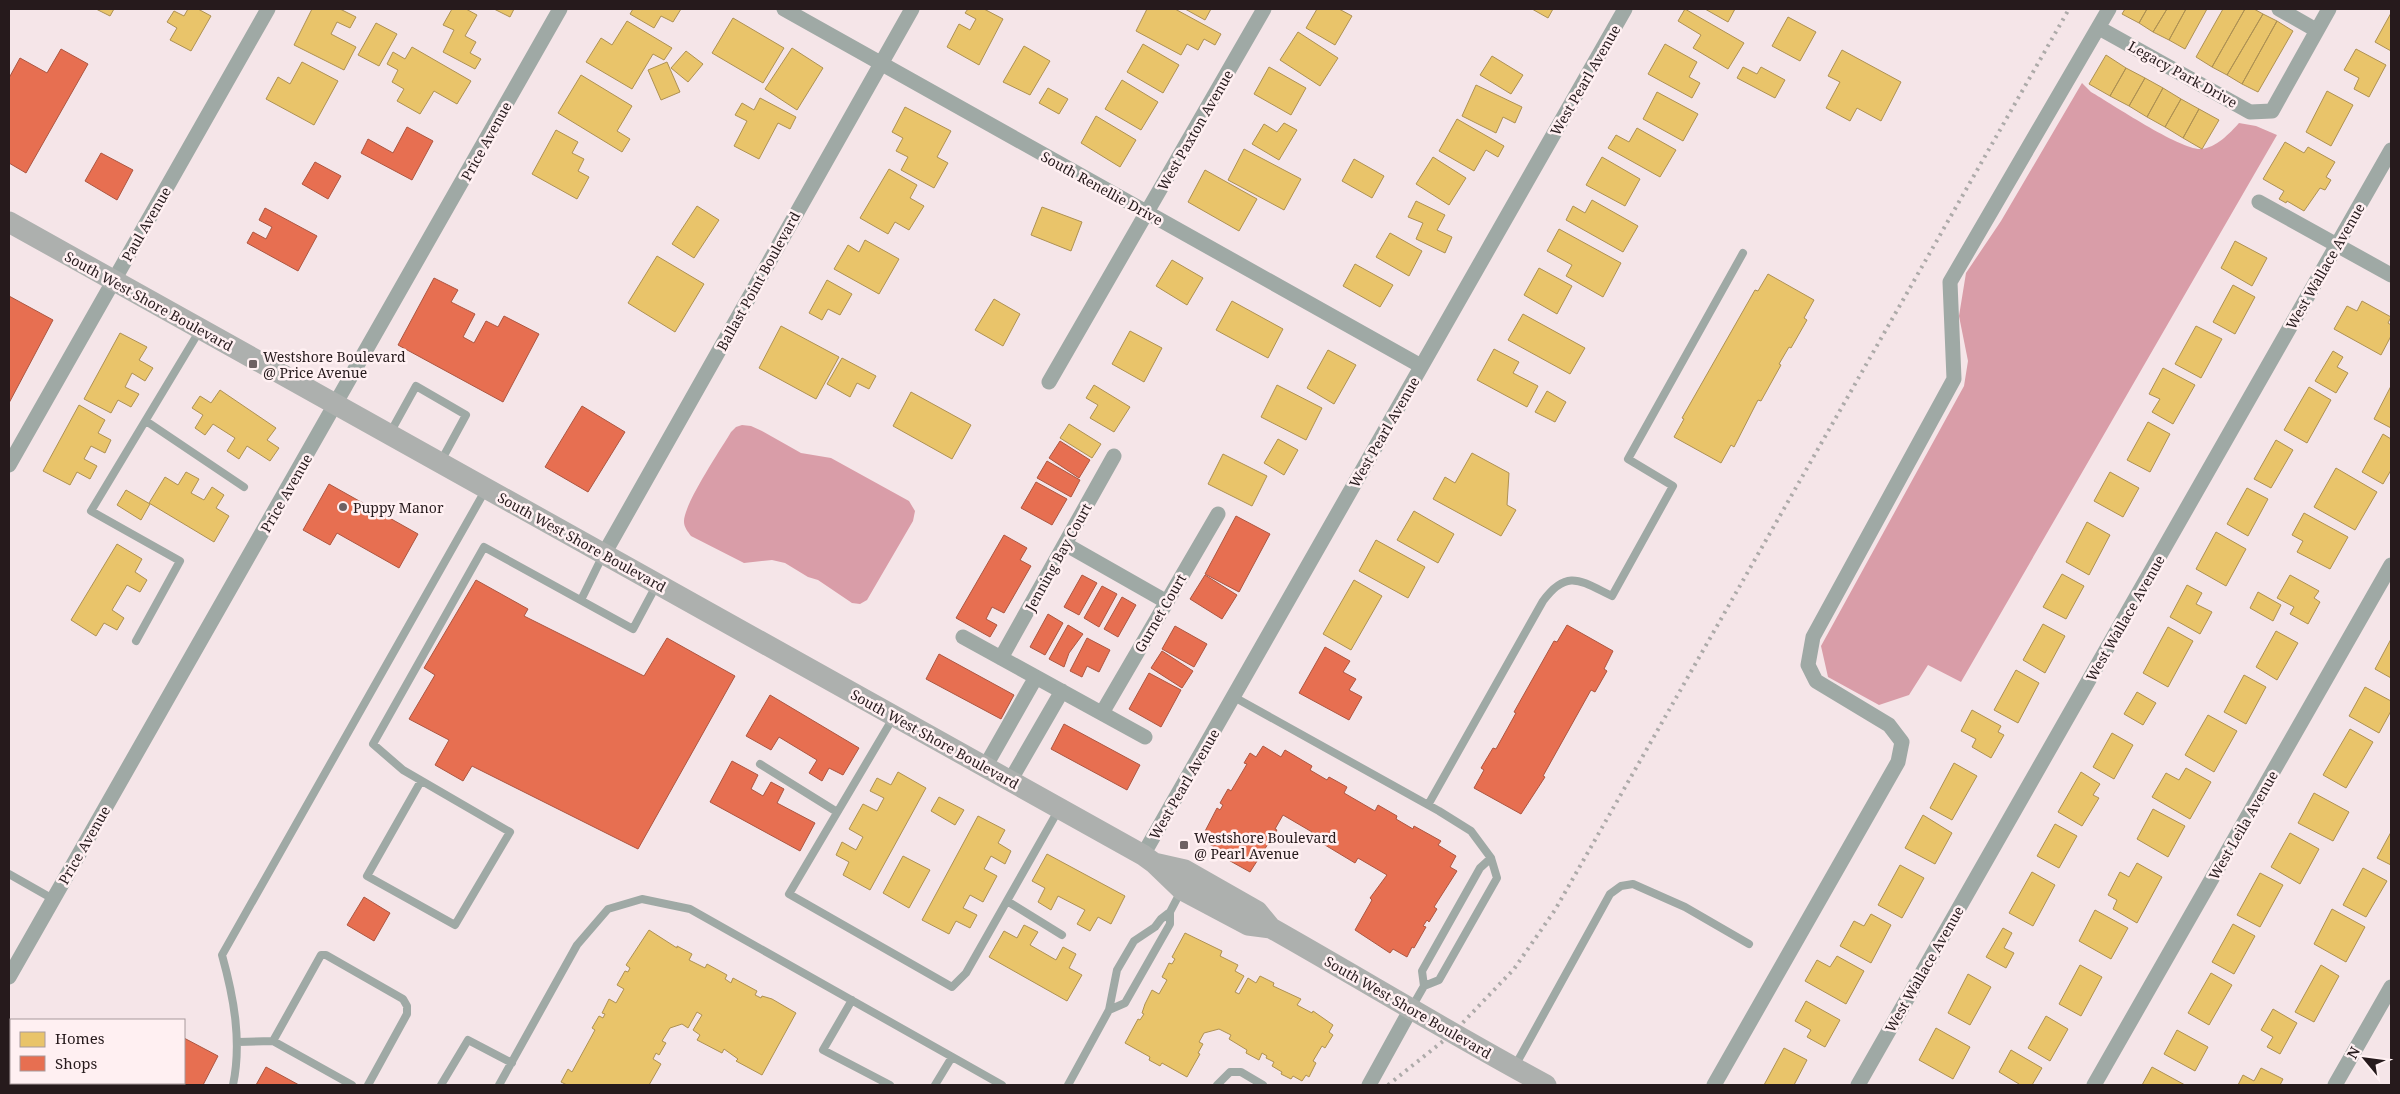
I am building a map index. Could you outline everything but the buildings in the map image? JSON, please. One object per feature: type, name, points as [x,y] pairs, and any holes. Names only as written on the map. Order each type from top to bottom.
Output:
[{"type":"street","name":"Paul Avenue","points":[[9,465],[268,9]]},
{"type":"street","name":"Price Avenue","points":[[9,977],[560,9]]},
{"type":"street","name":"South Renellie Drive","points":[[784,9],[1422,366]]},
{"type":"street","name":"Ballast Point Boulevard","points":[[604,554],[912,9]]},
{"type":"street","name":"West Paxton Avenue","points":[[1049,382],[1264,9]]},
{"type":"street","name":"West Pearl Avenue","points":[[1148,859],[1234,697],[1625,9]]},
{"type":"street","points":[[1714,1085],[1898,762],[1902,742],[1889,725],[1816,681],[1808,665],[1813,637],[1954,379],[1950,282],[2109,9]]},
{"type":"street","points":[[2279,9],[2316,30]]},
{"type":"street","name":"Legacy Park Drive","points":[[2099,28],[2250,112],[2272,111],[2316,30],[2330,9]]},
{"type":"street","name":"West Wallace Avenue","points":[[1858,1085],[2391,150]]},
{"type":"street","points":[[2259,202],[2391,275]]},
{"type":"street","name":"South West Shore Boulevard","points":[[9,222],[1059,808],[1148,859],[1182,890],[1248,925],[1270,928],[1412,1008],[1452,1034],[1546,1085]]},
{"type":"street","name":"Jenning Bay Court","points":[[1001,658],[1114,456]]},
{"type":"street","name":"Gurnet Court","points":[[1102,713],[1218,514]]},
{"type":"street","points":[[1065,544],[1167,602]]},
{"type":"street","name":"West Leila Avenue","points":[[2094,1085],[2391,565]]},
{"type":"street","points":[[963,637],[1145,737]]},
{"type":"street","points":[[985,767],[1036,677]]},
{"type":"street","points":[[1010,781],[1062,691]]},
{"type":"street","name":"South West Shore Boulevard","points":[[1148,859],[1185,870],[1257,910],[1270,928]]},
{"type":"street","points":[[2335,1085],[2391,987]]},
{"type":"street","points":[[1368,1085],[1412,1008]]},
{"type":"lane","points":[[1428,804],[1552,588],[1569,580],[1583,582],[1612,596],[1673,486],[1628,459],[1743,253]]},
{"type":"lane","points":[[136,641],[180,561],[92,511],[201,329]]},
{"type":"lane","points":[[389,434],[416,386],[466,415],[440,463]]},
{"type":"lane","points":[[146,421],[244,487]]},
{"type":"lane","points":[[233,1085],[238,1042],[232,989],[222,955],[486,489]]},
{"type":"lane","points":[[420,780],[367,876],[455,925],[510,832],[403,770],[374,744],[484,547],[633,629],[657,584]]},
{"type":"lane","points":[[581,600],[604,554]]},
{"type":"lane","points":[[1234,697],[1428,804],[1471,831],[1491,858],[1497,878],[1439,980],[1424,986]]},
{"type":"lane","points":[[894,716],[789,894],[952,988],[966,973],[1059,808]]},
{"type":"lane","points":[[760,764],[837,812]]},
{"type":"lane","points":[[1412,1008],[1424,986],[1422,971],[1480,868],[1491,858]]},
{"type":"lane","points":[[9,874],[53,899]]},
{"type":"lane","points":[[1514,1068],[1610,894],[1621,886],[1634,884],[1685,907],[1749,944]]},
{"type":"lane","points":[[1068,1085],[1109,1010],[1117,970],[1134,941],[1156,928],[1160,919],[1170,912],[1182,890]]},
{"type":"lane","points":[[499,1085],[577,945],[608,909],[642,899],[690,909],[998,1084]]},
{"type":"lane","points":[[1006,901],[1062,935]]},
{"type":"lane","points":[[1109,1010],[1125,1003],[1170,924],[1170,912]]},
{"type":"lane","points":[[272,1041],[321,955],[326,955],[403,999],[408,1006],[407,1014],[368,1085]]},
{"type":"lane","points":[[852,1000],[823,1050],[890,1085]]},
{"type":"lane","points":[[442,1085],[468,1040],[512,1063]]},
{"type":"lane","points":[[238,1042],[272,1041],[352,1085]]},
{"type":"lane","points":[[935,1085],[952,1057]]},
{"type":"lane","points":[[1217,1085],[1230,1072],[1241,1072],[1263,1085]]},
{"type":"shaded area","points":[[2082,83],[2091,92],[2163,135],[2191,147],[2201,149],[2212,146],[2239,123],[2256,126],[2277,135],[1961,682],[1928,665],[1909,695],[1879,705],[1828,677],[1821,646],[1964,386],[1968,361],[1959,316],[1966,273],[2001,221]]},
{"type":"shaded area","points":[[742,425],[751,426],[762,431],[801,453],[831,458],[909,501],[915,511],[913,521],[867,600],[860,604],[852,603],[818,580],[808,577],[785,563],[772,560],[744,563],[691,536],[685,528],[685,514],[703,477],[731,432],[736,427]]},
{"type":"railway","points":[[1388,1085],[1452,1034],[1514,969],[1555,910],[2069,9]]},
{"type":"place","name":"Westshore Boulevard @ Price Avenue","points":[[253,364]]},
{"type":"place","name":"Puppy Manor","points":[[343,507]]},
{"type":"place","name":"Westshore Boulevard @ Pearl Avenue","points":[[1184,845]]}]
